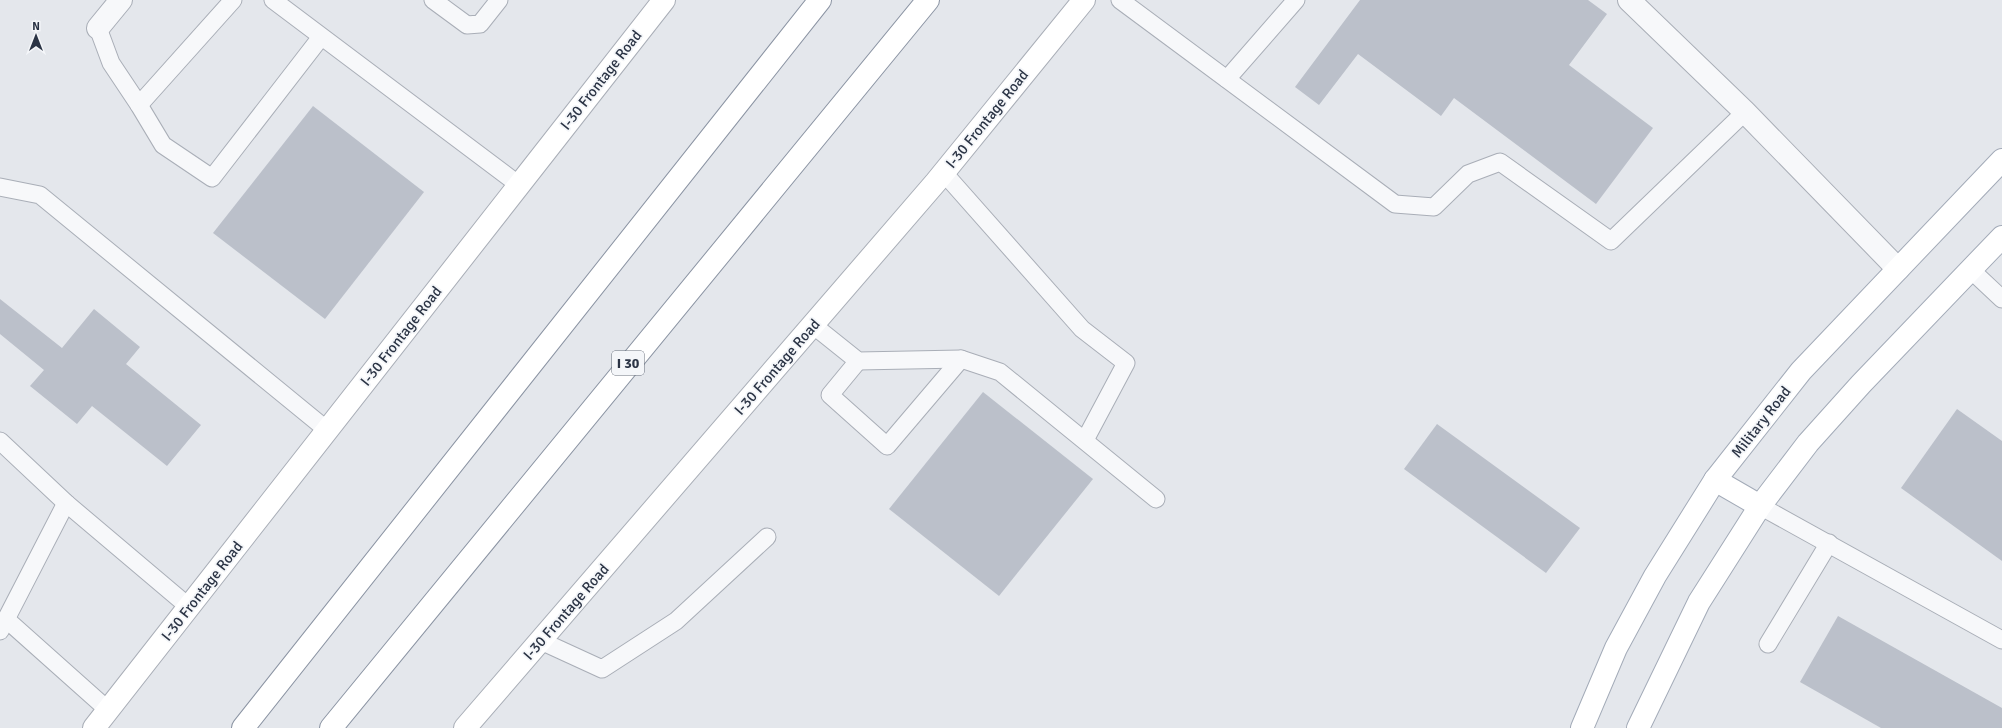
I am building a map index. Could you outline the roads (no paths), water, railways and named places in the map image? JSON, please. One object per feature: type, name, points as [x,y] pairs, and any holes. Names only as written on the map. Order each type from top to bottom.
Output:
[{"type":"main road","name":"I-30 Frontage Road","points":[[94,728],[664,0]]},
{"type":"main road","points":[[243,728],[820,0]]},
{"type":"main road","name":"I 30","points":[[331,728],[928,0]]},
{"type":"main road","name":"I-30 Frontage Road","points":[[465,728],[944,172],[1084,0]]},
{"type":"main road","name":"Military Road","points":[[1582,728],[1616,648],[1655,576],[1715,480],[1801,370],[2002,160]]},
{"type":"main road","points":[[1638,728],[1699,602],[1760,506],[1808,443],[1861,384],[2002,237]]},
{"type":"main road","points":[[1715,480],[1760,506]]},
{"type":"street","points":[[98,28],[121,0]]},
{"type":"street","points":[[1629,0],[1745,112],[1898,269]]},
{"type":"lane","points":[[139,105],[232,0]]},
{"type":"lane","points":[[273,0],[519,185]]},
{"type":"lane","points":[[433,0],[467,25],[480,24],[499,0]]},
{"type":"lane","points":[[1120,0],[1395,204],[1434,206],[1468,174],[1500,162],[1611,240],[1745,112]]},
{"type":"lane","points":[[1227,80],[1296,0]]},
{"type":"lane","points":[[98,28],[111,63],[164,146],[212,178],[322,37]]},
{"type":"lane","points":[[944,172],[1082,329],[1126,363],[1085,440]]},
{"type":"lane","points":[[0,187],[40,195],[327,430]]},
{"type":"lane","points":[[1970,269],[2002,299]]},
{"type":"lane","points":[[813,325],[858,361],[961,359],[1000,372],[1156,499]]},
{"type":"lane","points":[[858,361],[830,395],[887,446],[961,359]]},
{"type":"lane","points":[[0,441],[66,503],[189,607]]},
{"type":"lane","points":[[66,503],[3,625],[108,710]]},
{"type":"lane","points":[[1760,506],[2002,640]]},
{"type":"lane","points":[[541,641],[602,668],[676,621],[767,538]]},
{"type":"lane","points":[[1768,644],[1828,543]]}]
